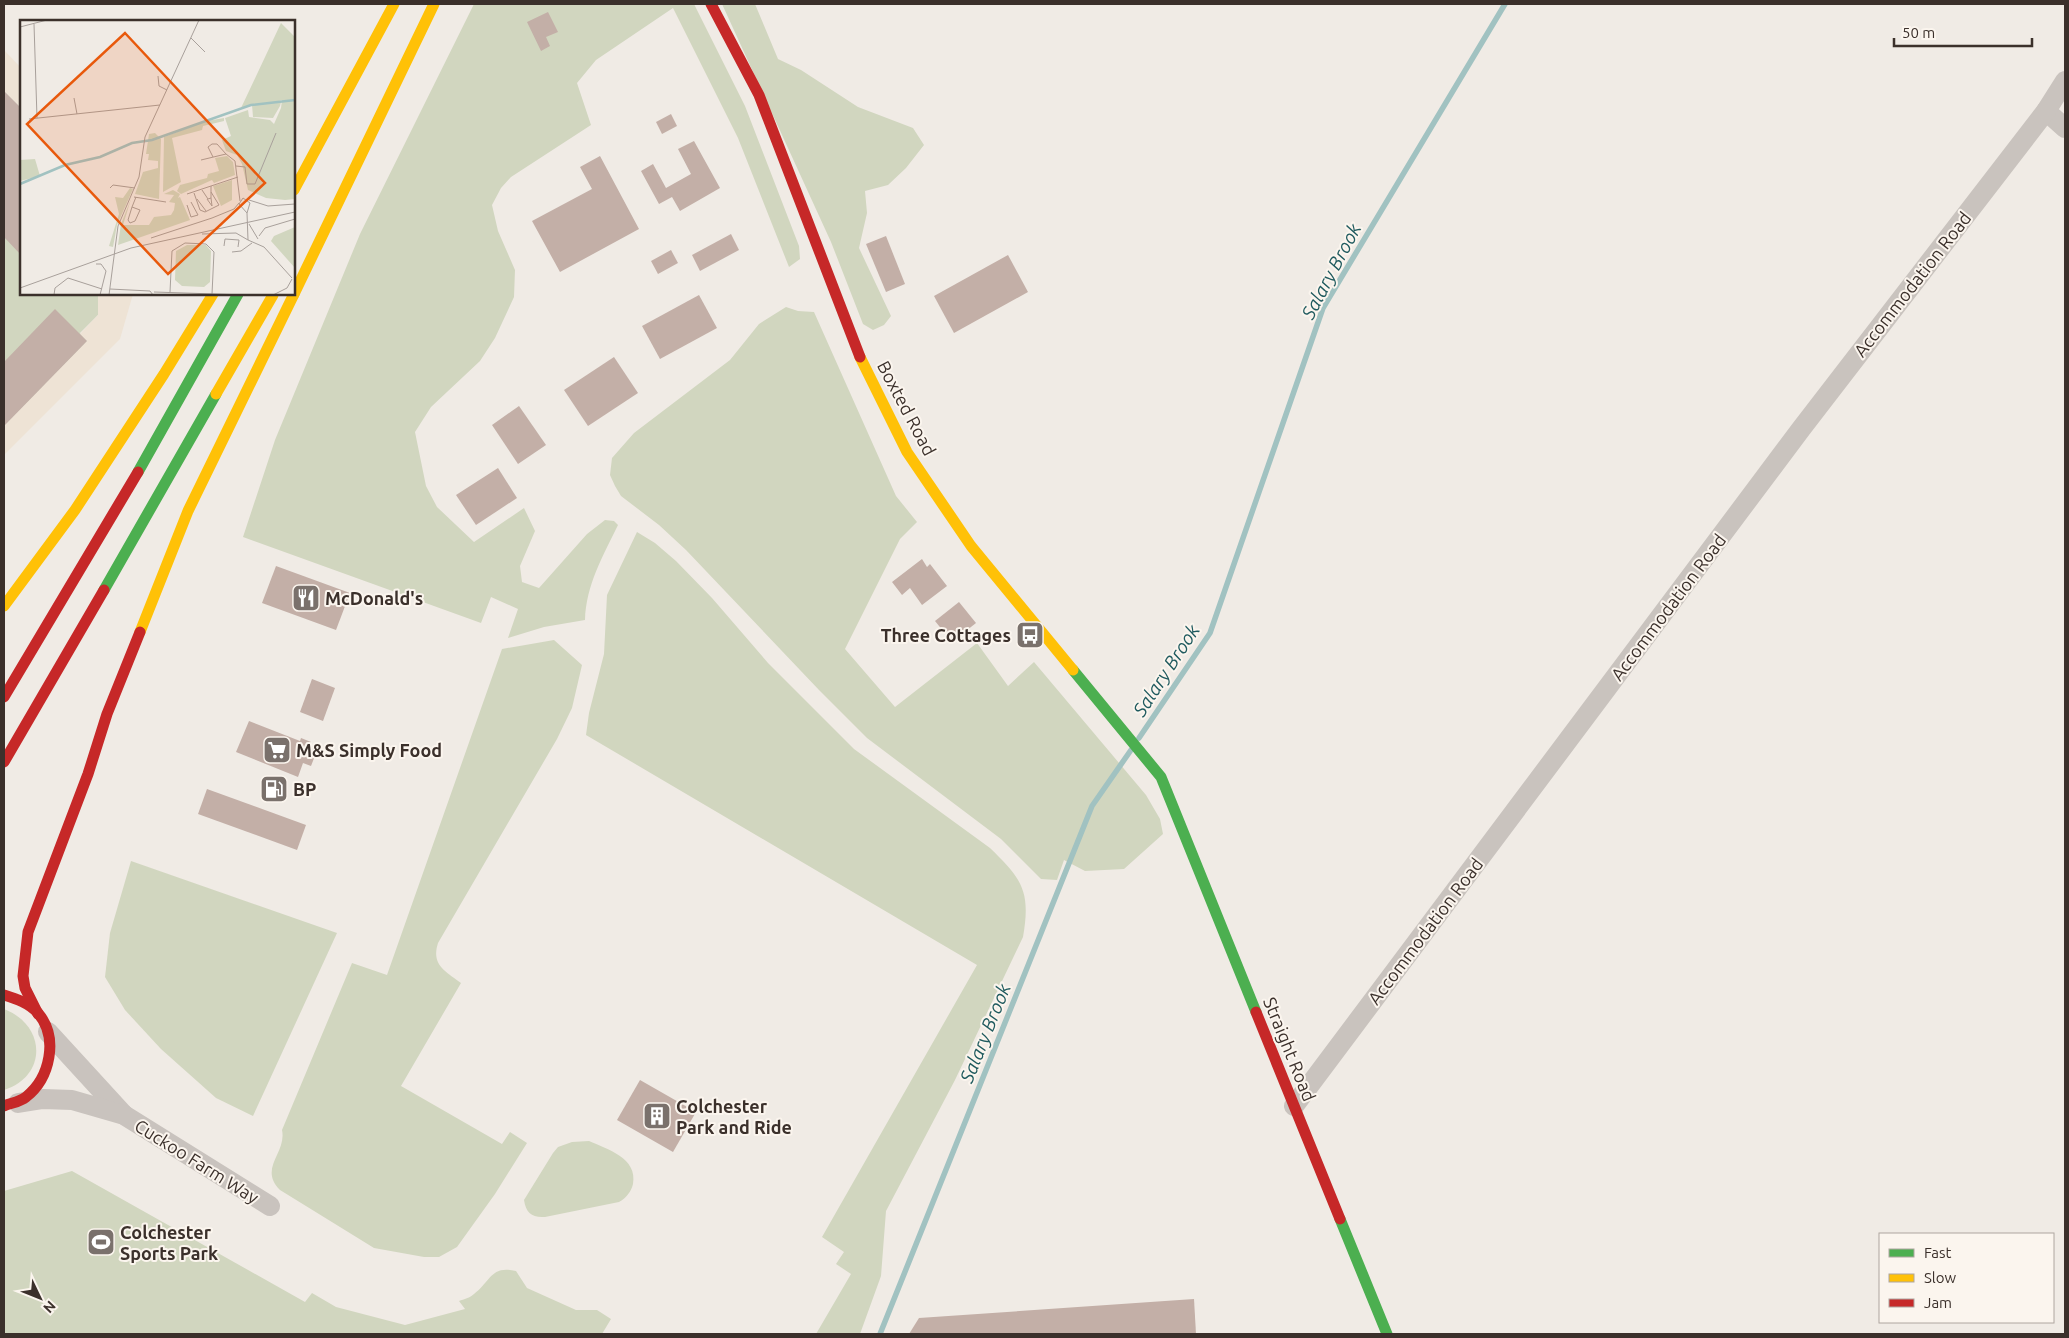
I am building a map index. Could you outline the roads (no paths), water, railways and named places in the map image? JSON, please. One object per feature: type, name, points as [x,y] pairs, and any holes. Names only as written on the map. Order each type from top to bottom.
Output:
[{"type":"main road","points":[[324,110],[388,4]]},
{"type":"main road","points":[[295,188],[394,4]]},
{"type":"main road","points":[[341,170],[430,4]]},
{"type":"main road","points":[[295,292],[434,4]]},
{"type":"main road","name":"Boxted Road","points":[[712,4],[759,95],[856,350],[908,452],[971,546],[1161,777]]},
{"type":"main road","points":[[4,606],[75,510],[164,374],[212,295]]},
{"type":"main road","points":[[4,697],[112,516],[237,295]]},
{"type":"main road","points":[[4,762],[60,669],[273,295]]},
{"type":"main road","points":[[8,1105],[31,1094],[45,1076],[51,1054],[48,1032],[25,988],[23,976],[28,932],[88,774],[107,714],[188,511],[294,295]]},
{"type":"main road","name":"Straight Road","points":[[1161,777],[1387,1334]]},
{"type":"main road","points":[[4,995],[25,1002],[38,1014]]},
{"type":"street","name":"Accommodation Road","points":[[1294,1106],[1801,429],[2046,111],[2065,81]]},
{"type":"street","points":[[2046,111],[2065,128]]},
{"type":"street","name":"Cuckoo Farm Way","points":[[48,1032],[124,1115],[270,1206]]},
{"type":"street","name":"Cuckoo Farm Way","points":[[8,1105],[44,1099],[72,1100],[124,1115]]},
{"type":"waterway","name":"Salary Brook","points":[[1139,738],[1210,633],[1323,308],[1505,4]]},
{"type":"waterway","name":"Salary Brook","points":[[880,1334],[1092,806],[1131,750]]},
{"type":"place","name":"McDonald's","points":[[306,598]]},
{"type":"place","name":"Three Cottages","points":[[1030,635]]},
{"type":"place","name":"M&S Simply Food","points":[[277,750]]},
{"type":"place","name":"BP","points":[[274,789]]},
{"type":"place","name":"Colchester Park and Ride","points":[[657,1116]]},
{"type":"place","name":"Colchester Sports Park","points":[[101,1242]]}]
